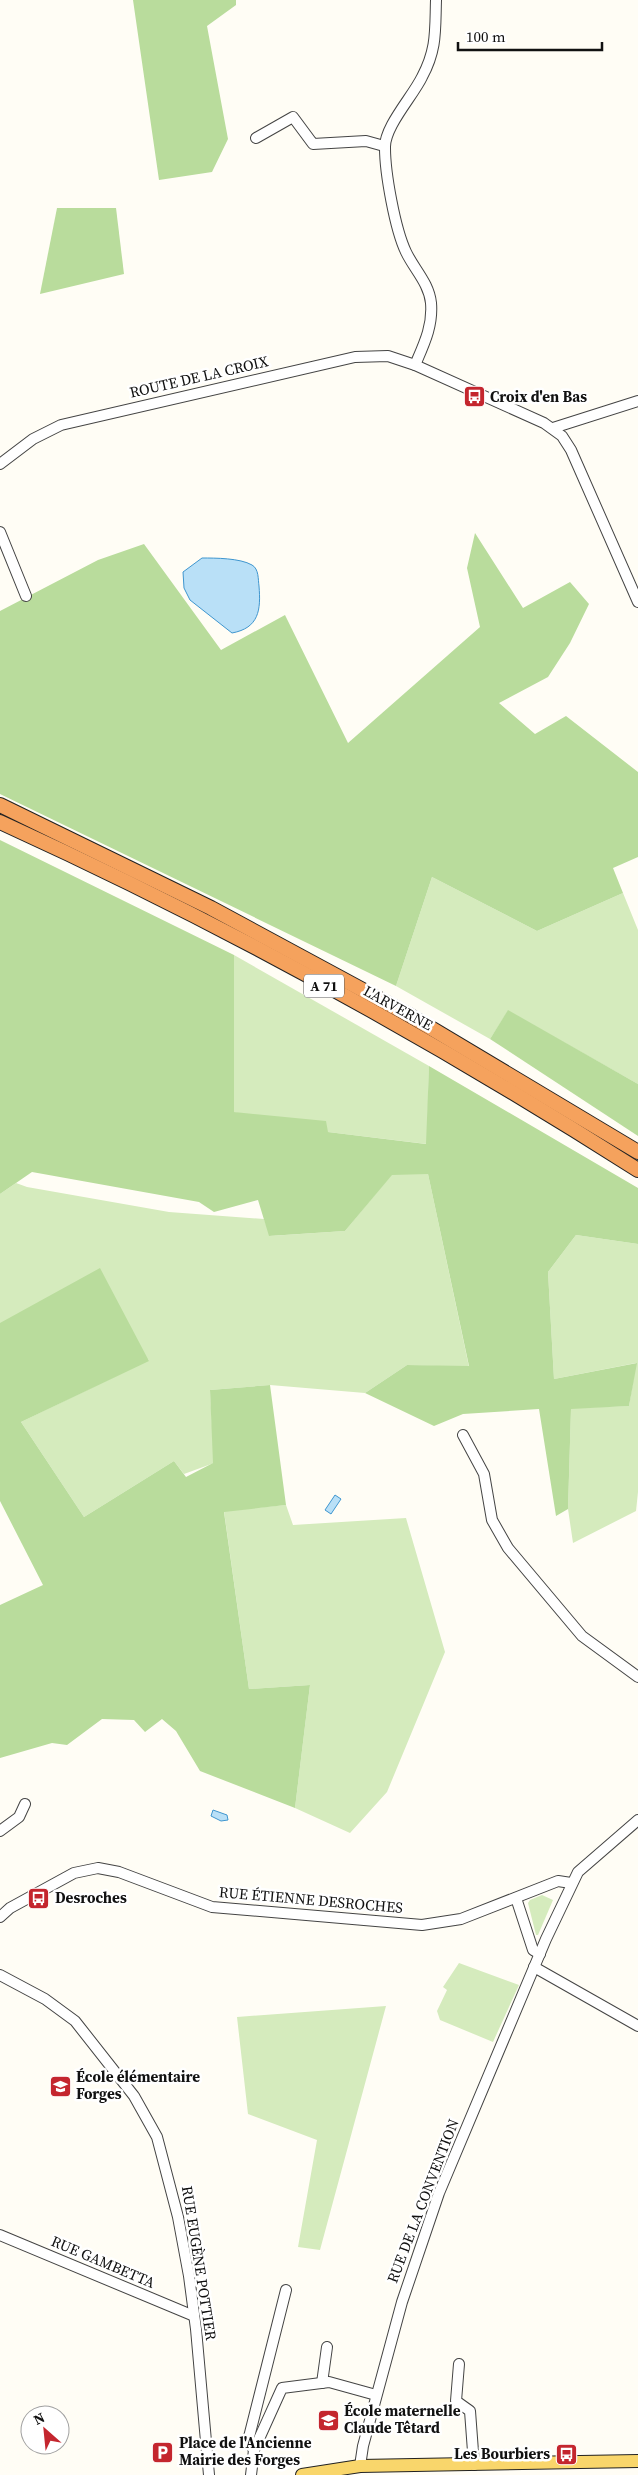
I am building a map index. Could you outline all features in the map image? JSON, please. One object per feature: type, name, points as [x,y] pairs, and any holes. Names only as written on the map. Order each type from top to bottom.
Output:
[{"type":"highway","name":"L'ARVERNE","points":[[0,805],[211,908],[321,967],[466,1048],[638,1152]]},
{"type":"highway","name":"L'ARVERNE","points":[[0,822],[206,922],[312,979],[458,1061],[638,1170]]},
{"type":"main road","points":[[302,2475],[360,2466],[638,2461]]},
{"type":"street","points":[[436,0],[435,45],[421,79],[397,115],[384,146],[395,219],[406,251],[425,282],[431,300],[429,330],[415,365],[553,428],[562,436],[571,450],[638,602]]},
{"type":"street","points":[[256,138],[293,117],[313,144],[366,141],[384,146]]},
{"type":"street","name":"ROUTE DE LA CROIX","points":[[0,464],[33,439],[61,425],[355,357],[388,356],[415,365]]},
{"type":"street","points":[[553,428],[638,400]]},
{"type":"street","points":[[0,532],[26,596]]},
{"type":"street","points":[[463,1434],[484,1474],[492,1520],[508,1548],[582,1636],[638,1677]]},
{"type":"street","points":[[0,1831],[19,1817],[25,1804]]},
{"type":"street","name":"RUE DE LA CONVENTION","points":[[360,2466],[376,2395],[402,2302],[439,2193],[534,1967],[572,1883],[582,1868],[638,1820]]},
{"type":"street","name":"RUE ÉTIENNE DESROCHES","points":[[0,1917],[10,1908],[74,1873],[98,1868],[119,1872],[212,1906],[422,1925],[461,1920],[558,1881],[572,1883]]},
{"type":"street","points":[[516,1898],[533,1950],[540,1954]]},
{"type":"street","points":[[534,1967],[638,2026]]},
{"type":"street","name":"RUE EUGÈNE POTTIER","points":[[0,1975],[45,1999],[75,2021],[134,2096],[157,2137],[169,2176],[178,2217],[194,2316],[209,2475]]},
{"type":"street","name":"RUE GAMBETTA","points":[[0,2235],[194,2316]]},
{"type":"street","points":[[254,2450],[248,2441],[286,2290]]},
{"type":"street","points":[[322,2382],[327,2347]]},
{"type":"street","points":[[459,2364],[456,2401],[470,2412],[474,2465]]},
{"type":"street","points":[[252,2475],[254,2450],[282,2388],[328,2382],[376,2395]]},
{"type":"green space","points":[[133,0],[236,0],[236,5],[207,26],[228,139],[212,172],[159,180]]},
{"type":"green space","points":[[57,208],[116,208],[124,274],[40,294]]},
{"type":"green space","points":[[475,533],[523,608],[570,582],[589,604],[570,643],[548,677],[499,703],[535,734],[566,716],[638,772],[638,857],[613,868],[623,893],[537,931],[432,877],[396,986],[0,794],[0,611],[98,560],[144,544],[221,650],[285,615],[348,743],[480,627],[467,568]]},
{"type":"green space","points":[[0,840],[234,955],[234,1112],[326,1121],[328,1132],[426,1144],[429,1066],[638,1188],[638,1244],[576,1235],[548,1272],[554,1379],[637,1363],[629,1406],[571,1409],[568,1509],[556,1516],[539,1409],[463,1414],[434,1426],[365,1393],[407,1365],[469,1366],[428,1174],[392,1175],[345,1231],[269,1236],[258,1200],[214,1212],[199,1202],[32,1172],[0,1194]]},
{"type":"green space","points":[[432,877],[537,931],[623,893],[638,930],[638,1084],[508,1011],[490,1039],[396,986]]},
{"type":"green space","points":[[234,955],[429,1066],[427,1144],[328,1132],[233,1112]]},
{"type":"green space","points":[[508,1010],[638,1084],[638,1136],[490,1039]]},
{"type":"green space","points":[[392,1174],[428,1174],[469,1367],[407,1365],[365,1393],[270,1385],[210,1390],[214,1463],[184,1474],[174,1461],[84,1517],[21,1422],[149,1360],[0,1323],[0,1194],[16,1183],[27,1187],[169,1212],[264,1219],[270,1236],[345,1231]]},
{"type":"green space","points":[[576,1235],[638,1244],[638,1492],[636,1511],[573,1543],[568,1509],[571,1408],[629,1406],[636,1363],[554,1379],[548,1272]]},
{"type":"green space","points":[[100,1268],[149,1361],[21,1422],[84,1517],[174,1461],[186,1477],[213,1463],[210,1390],[270,1385],[286,1505],[224,1512],[249,1689],[310,1685],[295,1808],[200,1771],[176,1731],[162,1719],[145,1732],[134,1720],[102,1719],[67,1745],[52,1743],[0,1758],[0,1605],[43,1585],[0,1501],[0,1323]]},
{"type":"green space","points":[[286,1505],[293,1525],[406,1518],[445,1652],[387,1792],[350,1833],[295,1808],[310,1685],[249,1689],[224,1511]]},
{"type":"green space","points":[[542,1895],[553,1900],[538,1935],[536,1935],[528,1903],[530,1900]]},
{"type":"green space","points":[[459,1963],[519,1985],[493,2042],[440,2020],[437,2011],[447,1990],[443,1987]]},
{"type":"green space","points":[[386,2006],[320,2250],[298,2247],[317,2140],[248,2114],[237,2017]]},
{"type":"water","points":[[202,558],[241,561],[252,565],[256,569],[258,574],[259,603],[256,617],[248,627],[232,633],[190,600],[184,588],[183,572]]},
{"type":"water","points":[[335,1495],[341,1499],[331,1514],[325,1510]]},
{"type":"water","points":[[213,1810],[227,1815],[228,1820],[221,1821],[211,1816]]},
{"type":"place","name":"Croix d'en Bas","points":[[474,397]]},
{"type":"place","name":"Desroches","points":[[39,1898]]},
{"type":"place","name":"École élémentaire Forges","points":[[60,2086]]},
{"type":"place","name":"École maternelle Claude Têtard","points":[[328,2420]]},
{"type":"place","name":"Place de l'Ancienne Mairie des Forges","points":[[163,2452]]},
{"type":"place","name":"Les Bourbiers","points":[[566,2454]]}]
